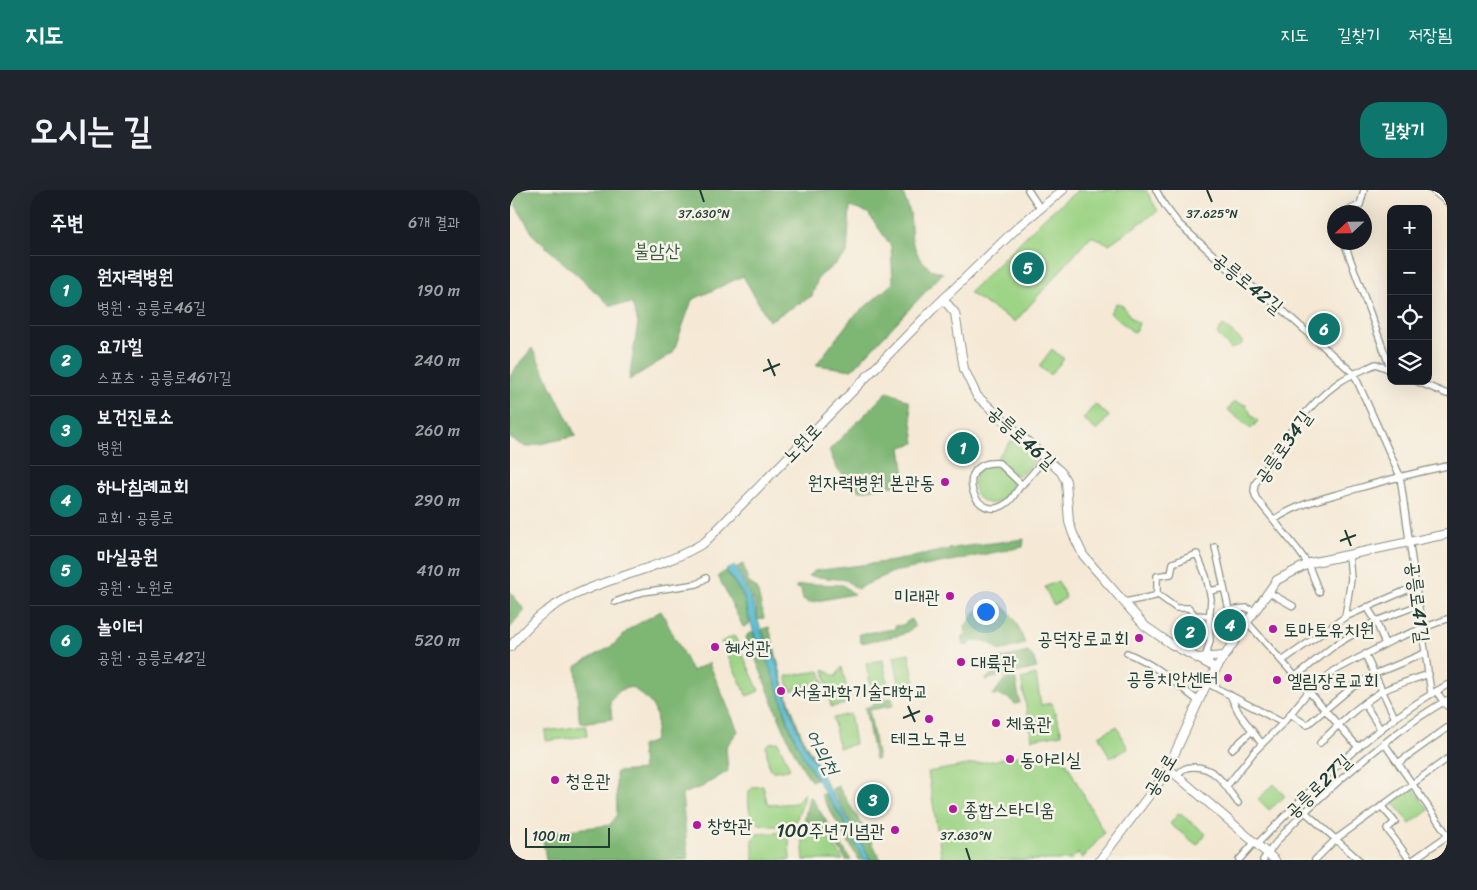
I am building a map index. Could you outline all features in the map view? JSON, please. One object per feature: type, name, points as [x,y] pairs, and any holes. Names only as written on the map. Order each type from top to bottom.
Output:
[{"type":"street","points":[[1028,190],[1040,208]]},
{"type":"street","name":"노원로","points":[[510,648],[530,625],[545,612],[562,602],[692,550],[705,542],[944,299],[1019,226],[1063,190]]},
{"type":"street","name":"공릉로42길","points":[[1156,190],[1178,223],[1230,269],[1279,307],[1354,374],[1400,476],[1410,541]]},
{"type":"street","points":[[1360,205],[1364,190]]},
{"type":"street","points":[[1432,190],[1447,202]]},
{"type":"street","points":[[1347,250],[1387,359]]},
{"type":"street","name":"공릉로46길","points":[[944,299],[955,313],[964,369],[977,396],[1044,457],[1055,464],[1066,481],[1069,522],[1077,544],[1094,569],[1145,626],[1171,644],[1216,668]]},
{"type":"street","name":"공릉로34길","points":[[1308,564],[1256,498],[1254,484],[1308,408],[1339,382],[1354,374],[1376,364],[1387,368]]},
{"type":"street","points":[[1426,385],[1447,394]]},
{"type":"street","points":[[1022,485],[999,463],[992,462],[985,464],[974,474],[971,488],[977,500],[982,504],[993,508],[1005,505],[1040,465],[1044,457]]},
{"type":"street","points":[[1274,520],[1286,511],[1332,495],[1400,476],[1447,466]]},
{"type":"street","name":"공릉로","points":[[1100,860],[1168,768],[1207,683],[1254,611],[1281,576],[1308,564],[1447,534]]},
{"type":"street","name":"공릉로41길","points":[[1410,541],[1428,674],[1434,692]]},
{"type":"street","points":[[1215,547],[1230,611],[1247,608],[1254,611]]},
{"type":"street","points":[[1157,594],[1157,576],[1171,574],[1173,563],[1197,554],[1212,598],[1210,641],[1200,658]]},
{"type":"street","points":[[1345,617],[1351,579],[1348,554]]},
{"type":"street","points":[[1308,564],[1319,592]]},
{"type":"street","points":[[614,602],[643,592],[697,584],[706,578]]},
{"type":"street","points":[[1282,661],[1345,617],[1416,586]]},
{"type":"street","points":[[1210,591],[1224,588]]},
{"type":"street","points":[[1268,592],[1293,606]]},
{"type":"street","points":[[1125,602],[1154,597],[1157,594]]},
{"type":"street","points":[[1157,594],[1176,608],[1189,608],[1196,615],[1210,616]]},
{"type":"street","points":[[1296,676],[1335,645],[1376,621],[1419,605]]},
{"type":"street","points":[[1367,607],[1376,621],[1385,644]]},
{"type":"street","points":[[1226,787],[1309,691],[1334,671],[1385,644],[1447,618]]},
{"type":"street","points":[[1247,622],[1358,747]]},
{"type":"street","points":[[1126,653],[1162,672],[1198,701]]},
{"type":"street","points":[[1290,714],[1307,725],[1351,688],[1374,674],[1425,653]]},
{"type":"street","points":[[1365,654],[1395,718]]},
{"type":"street","points":[[1200,658],[1224,656]]},
{"type":"street","points":[[1320,743],[1338,724],[1382,691],[1428,674]]},
{"type":"street","points":[[1207,683],[1282,723]]},
{"type":"street","name":"공릉로27길","points":[[1238,860],[1328,773],[1358,747],[1395,718],[1447,685]]},
{"type":"street","points":[[1265,857],[1304,811],[1413,720],[1446,702],[1434,692]]},
{"type":"street","points":[[1230,695],[1239,713],[1262,744]]},
{"type":"street","points":[[1364,703],[1380,730]]},
{"type":"street","points":[[1398,764],[1447,728]]},
{"type":"street","points":[[1232,749],[1252,731]]},
{"type":"street","points":[[1382,806],[1395,822],[1388,828],[1412,860],[1447,835],[1384,743]]},
{"type":"street","points":[[1315,860],[1336,839],[1447,759]]},
{"type":"street","points":[[1177,775],[1187,767],[1204,767],[1214,772],[1238,803]]},
{"type":"street","points":[[1168,768],[1256,843],[1265,857],[1275,860]]},
{"type":"street","points":[[1304,811],[1336,839],[1352,858],[1359,860]]},
{"type":"green space","name":"불암산","points":[[510,190],[902,190],[910,213],[912,241],[919,257],[930,269],[943,273],[852,370],[816,365],[851,319],[893,283],[891,246],[868,213],[850,207],[847,254],[818,278],[812,296],[769,321],[743,276],[692,300],[673,353],[629,380],[638,323],[632,304],[610,305],[534,236],[510,196]]},
{"type":"green space","points":[[1078,190],[1146,190],[1158,211],[1109,244],[1091,236],[1015,322],[969,293],[1045,217]]},
{"type":"green space","points":[[1116,303],[1122,305],[1132,319],[1139,323],[1136,332],[1133,332],[1110,313]]},
{"type":"green space","points":[[1223,325],[1242,341],[1242,344],[1231,349],[1217,334]]},
{"type":"green space","points":[[532,348],[576,436],[526,447],[510,438],[510,376]]},
{"type":"green space","points":[[1052,349],[1064,359],[1050,375],[1039,366]]},
{"type":"green space","points":[[887,392],[909,402],[915,443],[901,447],[906,484],[859,491],[837,469],[829,450]]},
{"type":"green space","points":[[1234,402],[1246,405],[1252,416],[1258,421],[1251,429],[1228,410]]},
{"type":"green space","points":[[1095,404],[1109,416],[1097,431],[1083,419]]},
{"type":"green space","points":[[1012,440],[1033,457],[1034,461],[1019,476],[998,459],[998,456]]},
{"type":"green space","points":[[985,466],[999,468],[1009,476],[1012,485],[1010,493],[1005,499],[990,503],[983,501],[977,496],[974,484],[976,474]]},
{"type":"green space","points":[[1024,539],[1023,547],[893,572],[857,589],[846,580],[808,576],[814,571],[893,561],[960,547]]},
{"type":"green space","points":[[743,564],[748,582],[757,588],[764,618],[758,620],[756,605],[737,567]]},
{"type":"green space","points":[[726,571],[743,596],[750,624],[743,627],[718,576]]},
{"type":"green space","points":[[1058,581],[1066,598],[1053,605],[1045,587]]},
{"type":"green space","points":[[812,584],[843,585],[854,594],[807,603],[807,600],[803,600],[801,589],[796,588],[796,586]]},
{"type":"green space","points":[[510,592],[525,610],[510,628]]},
{"type":"green space","points":[[999,603],[1012,616],[1025,644],[999,651],[990,643],[981,640],[973,641],[969,645],[964,646],[962,637],[967,636],[965,627],[978,609],[986,605]]},
{"type":"green space","points":[[661,611],[692,671],[709,663],[738,731],[726,747],[728,771],[702,787],[682,794],[688,860],[546,860],[542,833],[610,825],[617,814],[616,772],[643,770],[641,746],[654,741],[656,731],[656,715],[651,703],[631,687],[621,690],[610,701],[612,719],[581,723],[579,718],[576,666],[612,646],[629,629]]},
{"type":"green space","points":[[911,619],[915,627],[901,635],[861,643],[859,634],[895,629],[895,626],[903,625]]},
{"type":"green space","points":[[769,627],[785,690],[774,653],[762,629]]},
{"type":"green space","points":[[753,632],[756,644],[766,658],[778,688],[788,724],[816,779],[811,781],[784,729],[746,638],[747,635]]},
{"type":"green space","points":[[733,636],[759,691],[747,696],[721,642]]},
{"type":"green space","points":[[1028,652],[1033,657],[1037,668],[985,680],[994,672],[999,659]]},
{"type":"green space","points":[[909,653],[916,690],[906,692],[900,688],[894,656]]},
{"type":"green space","points":[[883,660],[889,691],[885,696],[873,698],[866,663]]},
{"type":"green space","points":[[842,667],[850,703],[831,707],[824,669],[835,677]]},
{"type":"green space","points":[[820,671],[824,683],[790,690],[786,676]]},
{"type":"green space","points":[[1015,675],[1020,703],[1015,704],[1005,697],[993,695],[1006,677]]},
{"type":"green space","points":[[1036,675],[1041,705],[1052,703],[1062,734],[1032,739],[1021,679]]},
{"type":"green space","points":[[785,690],[801,733],[793,715]]},
{"type":"green space","points":[[892,698],[894,705],[869,710],[878,759],[875,760],[865,708],[872,705],[875,701]]},
{"type":"green space","points":[[850,714],[855,744],[839,748],[833,718]]},
{"type":"green space","points":[[586,726],[587,736],[546,741],[545,731]]},
{"type":"green space","points":[[1117,726],[1128,749],[1110,758],[1099,736]]},
{"type":"green space","points":[[801,733],[823,773],[822,774],[804,743]]},
{"type":"green space","points":[[778,742],[790,768],[789,770],[772,771],[769,768],[766,746],[770,743]]},
{"type":"green space","points":[[1059,749],[1104,833],[1083,858],[1078,853],[1071,860],[942,860],[928,772]]},
{"type":"green space","points":[[1274,784],[1285,796],[1269,810],[1258,799]]},
{"type":"green space","points":[[763,786],[767,802],[770,805],[796,803],[804,793],[804,801],[794,825],[770,826],[754,820],[749,810],[748,792],[754,787]]},
{"type":"green space","points":[[838,786],[868,834],[881,860],[871,860],[832,789]]},
{"type":"green space","points":[[1412,787],[1429,810],[1410,824],[1393,801]]},
{"type":"green space","points":[[824,793],[841,817],[864,860],[859,860],[821,795]]},
{"type":"green space","points":[[809,797],[811,797],[851,860],[846,860],[838,847],[824,832],[804,822]]},
{"type":"green space","points":[[1179,813],[1206,834],[1197,845],[1170,824]]},
{"type":"green space","points":[[809,827],[820,832],[837,850],[843,860],[804,860],[802,837],[805,828]]},
{"type":"green space","points":[[785,832],[789,839],[790,860],[753,860],[753,838],[757,834]]},
{"type":"water","points":[[735,566],[754,605],[764,639],[774,654],[791,712],[803,743],[871,860],[864,860],[841,816],[803,756],[789,724],[766,658],[757,644],[743,595],[726,570]]},
{"type":"place","name":"마실공원","points":[[1028,268]]},
{"type":"place","name":"놀이터","points":[[1324,329]]},
{"type":"place","name":"원자력병원","points":[[963,448]]},
{"type":"place","name":"원자력병원 본관동","points":[[945,482]]},
{"type":"place","name":"미래관","points":[[950,596]]},
{"type":"place","name":"하나침례교회","points":[[1230,625]]},
{"type":"place","name":"토마토유치원","points":[[1273,629]]},
{"type":"place","name":"요가힐","points":[[1190,632]]},
{"type":"place","name":"공덕장로교회","points":[[1139,638]]},
{"type":"place","name":"혜성관","points":[[715,647]]},
{"type":"place","name":"대륙관","points":[[961,662]]},
{"type":"place","name":"공릉치안센터","points":[[1228,678]]},
{"type":"place","name":"엘림장로교회","points":[[1277,680]]},
{"type":"place","name":"서울과학기술대학교","points":[[781,691]]},
{"type":"place","name":"테크노큐브","points":[[929,719]]},
{"type":"place","name":"체육관","points":[[996,723]]},
{"type":"place","name":"동아리실","points":[[1010,759]]},
{"type":"place","name":"청운관","points":[[555,780]]},
{"type":"place","name":"보건진료소","points":[[873,800]]},
{"type":"place","name":"종합스타디움","points":[[953,809]]},
{"type":"place","name":"창학관","points":[[697,825]]},
{"type":"place","name":"100주년기념관","points":[[895,830]]},
{"type":"water label","name":"어의천","points":[[822,752]]}]
